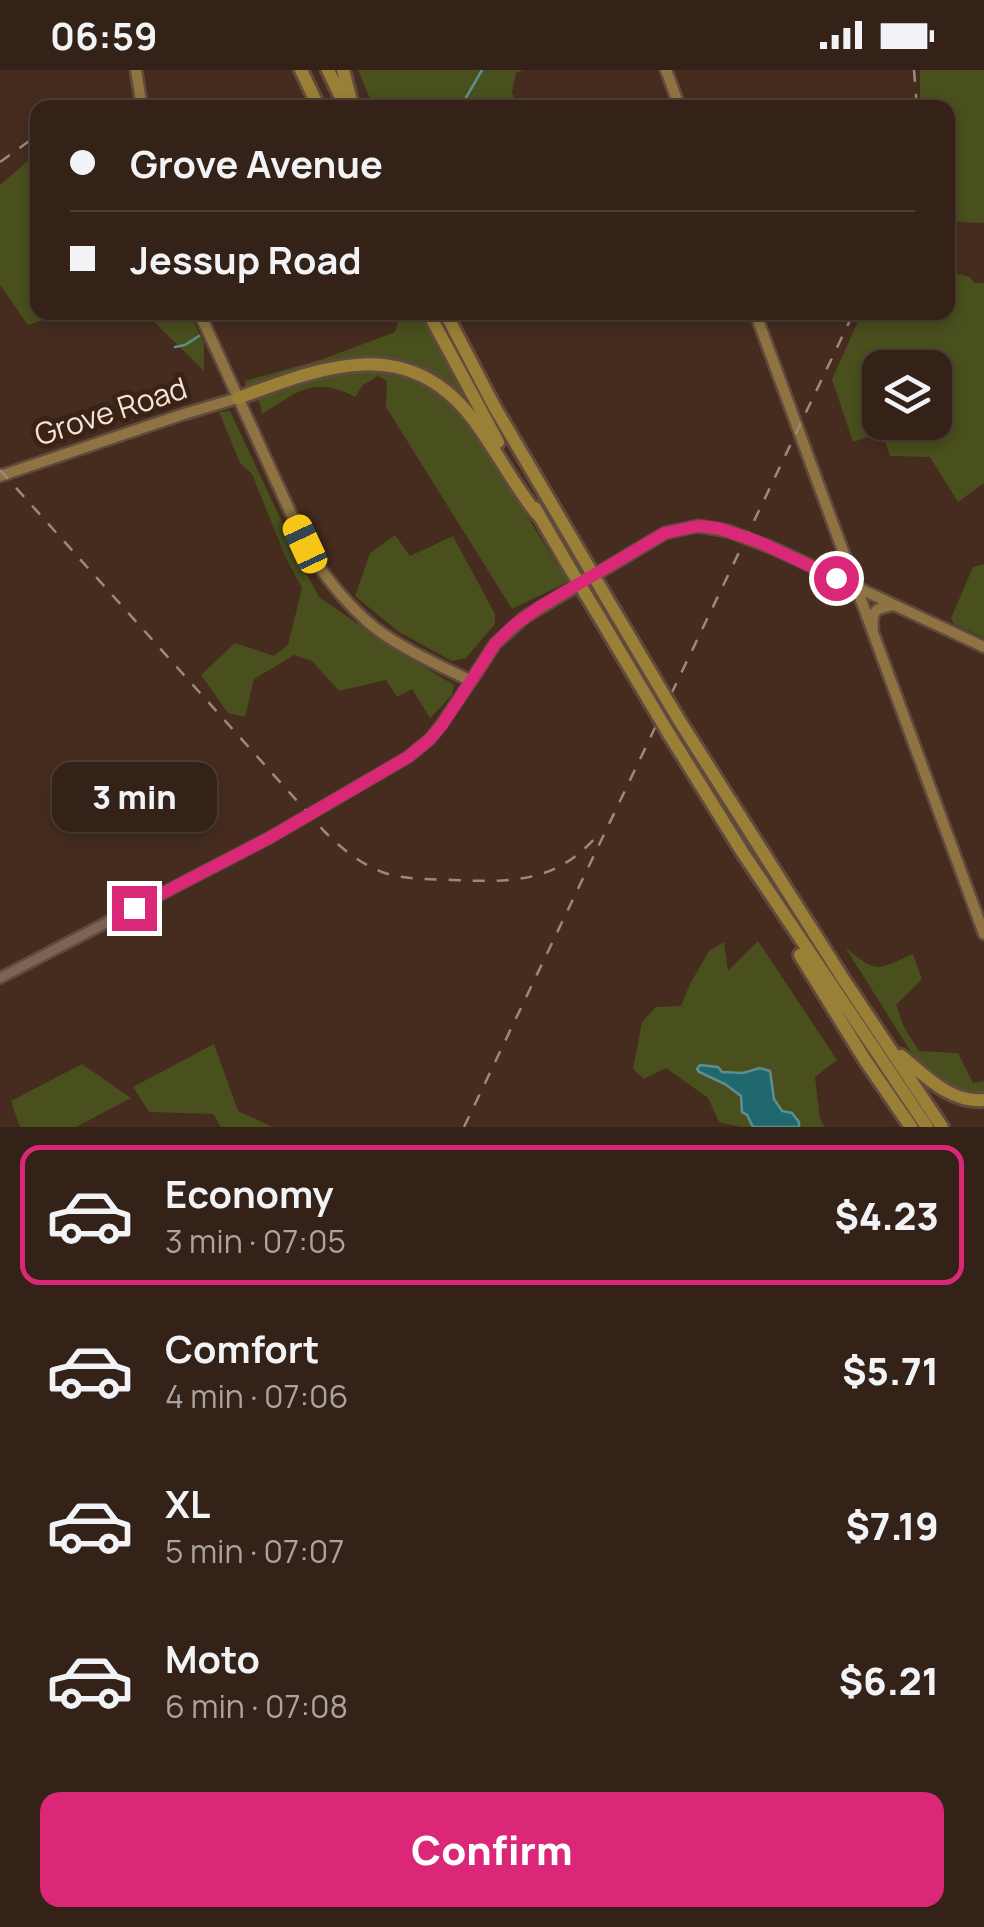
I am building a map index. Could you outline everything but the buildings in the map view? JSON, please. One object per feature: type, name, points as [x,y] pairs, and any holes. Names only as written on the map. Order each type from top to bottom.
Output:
[{"type":"highway","points":[[300,70],[314,100]]},
{"type":"highway","points":[[309,70],[322,100]]},
{"type":"highway","points":[[328,70],[345,100]]},
{"type":"highway","points":[[342,70],[348,100]]},
{"type":"highway","points":[[432,320],[538,515],[742,854],[926,1127]]},
{"type":"highway","points":[[449,320],[494,406],[651,673],[842,977],[942,1127]]},
{"type":"highway","points":[[238,398],[328,367],[376,364],[404,370],[429,380],[462,406],[538,515]]},
{"type":"highway","points":[[742,854],[749,873],[911,1127]]},
{"type":"highway","points":[[891,1048],[945,1092],[984,1100]]},
{"type":"main road","points":[[136,70],[141,100]]},
{"type":"main road","points":[[666,70],[677,100]]},
{"type":"main road","points":[[203,320],[305,544],[326,578],[374,627],[471,681],[495,644],[525,617],[665,533],[698,526],[738,534],[984,647]]},
{"type":"main road","points":[[758,320],[984,934]]},
{"type":"main road","name":"Grove Road","points":[[0,476],[238,398]]},
{"type":"main road","points":[[815,568],[835,564],[839,541]]},
{"type":"main road","points":[[874,638],[874,612],[894,605]]},
{"type":"street","points":[[0,978],[269,838],[408,757],[442,725],[471,681]]},
{"type":"green space","points":[[358,70],[523,70],[516,73],[512,92],[515,100],[371,100]]},
{"type":"green space","points":[[920,70],[984,70],[984,223],[955,224],[955,100],[920,100]]},
{"type":"green space","points":[[30,159],[30,320],[43,320],[28,325],[0,285],[0,185]]},
{"type":"green space","points":[[955,273],[970,277],[974,283],[984,283],[984,483],[958,502],[930,457],[890,456],[885,440],[952,440],[952,350],[862,350],[862,439],[853,442],[832,379],[859,320],[955,320]]},
{"type":"green space","points":[[152,320],[193,320],[204,342],[204,371]]},
{"type":"green space","points":[[398,320],[424,320],[469,406],[443,382],[399,361],[336,361],[246,390],[245,381],[323,359],[395,332]]},
{"type":"green space","points":[[371,368],[411,377],[460,408],[568,582],[512,609],[386,407],[387,381],[378,376],[363,385],[355,397],[328,387],[306,389],[262,414],[258,397],[328,374]]},
{"type":"green space","points":[[230,411],[319,597],[454,685],[452,695],[430,718],[412,689],[397,697],[386,680],[339,691],[312,661],[294,655],[254,679],[245,717],[228,713],[201,675],[235,643],[274,656],[288,645],[302,588],[252,474],[240,463],[219,412]]},
{"type":"green space","points":[[395,535],[410,556],[453,536],[495,614],[495,624],[466,658],[452,661],[399,632],[355,596],[370,553]]},
{"type":"green space","points":[[984,564],[984,638],[954,624],[951,618],[973,567]]},
{"type":"green space","points":[[758,941],[837,1060],[815,1077],[820,1119],[825,1127],[741,1127],[719,1122],[708,1098],[666,1068],[644,1079],[633,1069],[642,1022],[656,1007],[681,1006],[709,951],[724,942],[728,971]]},
{"type":"green space","points":[[845,947],[877,967],[913,954],[922,979],[896,1005],[904,1027],[919,1051],[958,1053],[973,1083],[984,1081],[984,1095],[954,1089],[916,1060]]},
{"type":"green space","points":[[214,1044],[238,1111],[273,1127],[221,1127],[213,1114],[149,1112],[133,1087]]},
{"type":"green space","points":[[82,1064],[131,1098],[76,1127],[20,1127],[11,1101]]},
{"type":"water","points":[[700,1065],[718,1067],[722,1072],[743,1073],[760,1068],[770,1071],[774,1099],[782,1111],[792,1113],[799,1127],[753,1127],[742,1112],[741,1096],[699,1072]]},
{"type":"waterway","points":[[465,100],[482,70]]},
{"type":"waterway","points":[[175,347],[199,336]]},
{"type":"railway","points":[[914,70],[916,100]]},
{"type":"railway","points":[[0,162],[30,140]]},
{"type":"railway","points":[[464,1127],[850,320]]},
{"type":"railway","points":[[0,470],[324,831],[358,860],[407,878],[512,880],[564,864],[596,837]]},
{"type":"route","points":[[134,908],[269,838],[408,757],[442,725],[495,644],[513,626],[665,533],[685,527],[718,528],[759,542],[836,578]]}]
